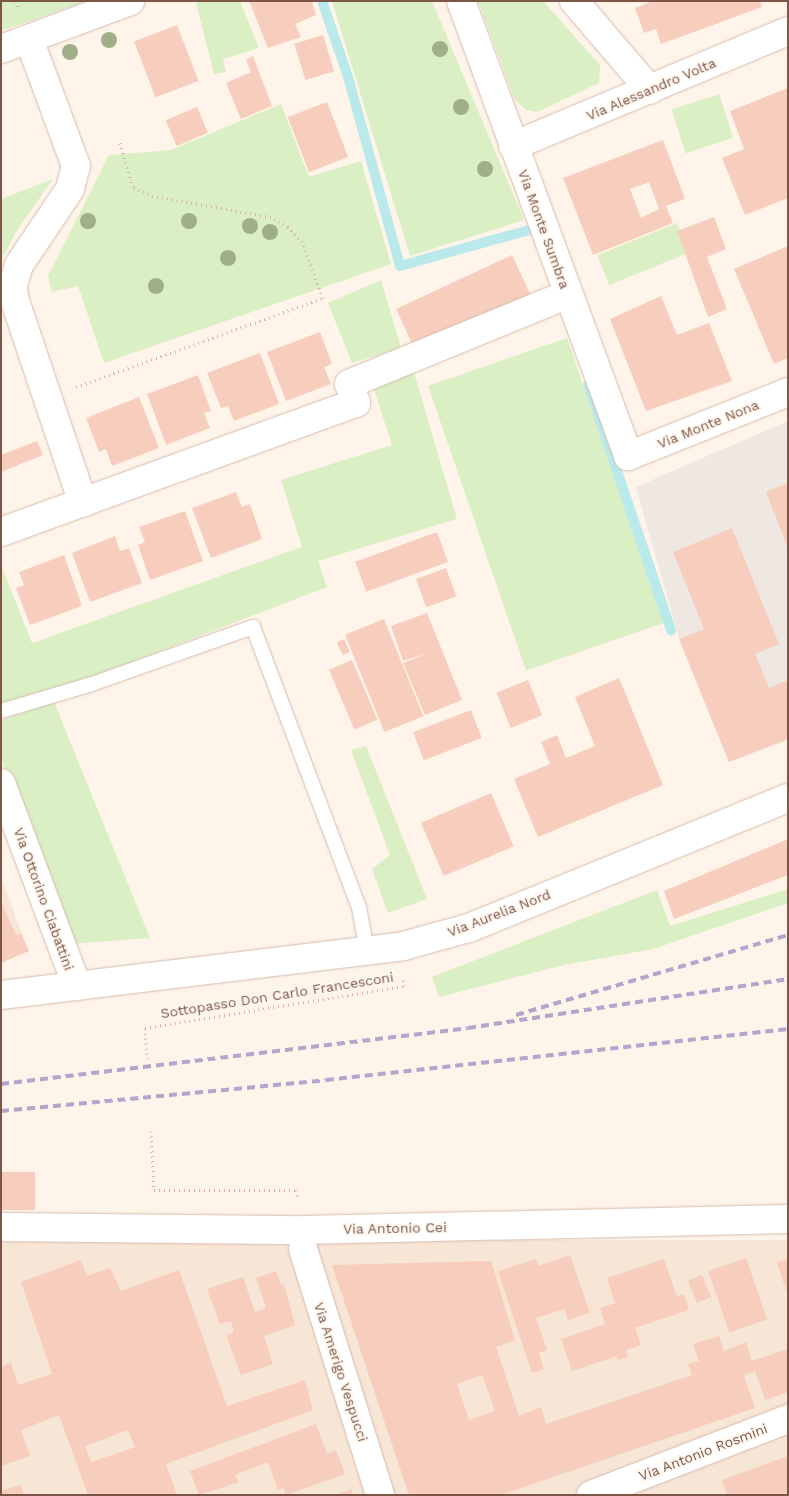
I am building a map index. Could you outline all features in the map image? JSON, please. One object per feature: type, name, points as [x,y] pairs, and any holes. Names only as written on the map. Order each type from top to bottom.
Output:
[{"type":"street","points":[[1,50],[130,1]]},
{"type":"street","name":"Via Monte Sumbra","points":[[460,1],[628,456]]},
{"type":"street","points":[[574,1],[650,90]]},
{"type":"street","name":"Via Alessandro Volta","points":[[514,146],[788,31]]},
{"type":"street","points":[[29,39],[76,166],[70,189],[19,265],[13,285],[14,298],[83,503]]},
{"type":"street","points":[[1,532],[356,403],[349,384],[568,294]]},
{"type":"street","name":"Via Monte Nona","points":[[628,456],[788,392]]},
{"type":"street","name":"Via Ottorino Ciabattini","points":[[1,783],[77,986]]},
{"type":"street","name":"Via Aurelia Nord","points":[[1,995],[403,946],[469,928],[788,798]]},
{"type":"street","name":"Via Antonio Cei","points":[[1,1227],[303,1240],[788,1219]]},
{"type":"street","name":"Via Amerigo Vespucci","points":[[303,1240],[380,1495]]},
{"type":"street","name":"Via Antonio Rosmini","points":[[591,1495],[788,1420]]},
{"type":"lane","points":[[1,711],[92,684],[253,627],[359,907],[367,951]]},
{"type":"path","points":[[71,389],[322,298],[302,242],[288,227],[271,217],[153,196],[133,187],[119,140]]},
{"type":"path","name":"Sottopasso Don Carlo Francesconi","points":[[147,1059],[146,1028],[404,986],[403,946]]},
{"type":"path","points":[[151,1131],[154,1190],[296,1190],[303,1240]]},
{"type":"shaded area","points":[[788,421],[788,740],[729,762],[679,639],[636,487]]},
{"type":"shaded area","points":[[1,877],[25,942],[1,946]]},
{"type":"shaded area","points":[[1,1240],[788,1240],[788,1495],[1,1495]]},
{"type":"green space","points":[[1,1],[87,1],[1,31]]},
{"type":"green space","points":[[201,1],[240,1],[259,48],[223,59],[226,72],[214,74],[196,3]]},
{"type":"green space","points":[[332,1],[432,1],[524,220],[410,256]]},
{"type":"green space","points":[[478,1],[543,1],[600,65],[599,83],[537,112],[526,110],[515,100]]},
{"type":"green space","points":[[719,94],[733,138],[686,153],[671,109]]},
{"type":"green space","points":[[281,104],[309,177],[361,161],[391,264],[104,363],[78,286],[52,292],[48,276],[109,155],[171,150]]},
{"type":"green space","points":[[53,179],[16,232],[1,261],[1,199]]},
{"type":"green space","points":[[677,223],[689,253],[609,285],[597,255]]},
{"type":"green space","points":[[381,280],[401,348],[352,363],[328,303]]},
{"type":"green space","points":[[567,338],[665,623],[526,670],[428,386]]},
{"type":"green space","points":[[413,369],[457,519],[318,561],[327,587],[15,707],[1,702],[1,565],[32,643],[302,547],[281,480],[392,445],[372,383]]},
{"type":"green space","points":[[54,702],[150,938],[70,944],[1,758],[1,720]]},
{"type":"green space","points":[[366,746],[427,899],[388,913],[372,869],[390,855],[351,750]]},
{"type":"green space","points":[[788,889],[788,903],[653,949],[564,965],[439,997],[432,977],[657,890],[670,926]]},
{"type":"building","points":[[249,1],[312,1],[316,15],[295,24],[301,37],[268,48]]},
{"type":"building","points":[[653,1],[760,1],[762,7],[661,44],[656,29],[644,33],[635,8]]},
{"type":"building","points":[[177,25],[199,81],[156,97],[134,41]]},
{"type":"building","points":[[323,35],[334,71],[305,80],[294,44]]},
{"type":"building","points":[[253,56],[272,106],[241,119],[226,83],[251,72],[246,60]]},
{"type":"building","points":[[788,88],[788,198],[745,215],[722,158],[744,149],[730,111]]},
{"type":"building","points":[[327,102],[348,157],[309,172],[288,117]]},
{"type":"building","points":[[197,107],[208,133],[177,146],[166,120]]},
{"type":"building","points":[[663,140],[685,199],[666,206],[673,223],[593,255],[563,178]],"holes":[[[649,182],[659,209],[641,218],[630,189]]]},
{"type":"building","points":[[714,217],[726,249],[707,257],[727,309],[708,317],[677,231]]},
{"type":"building","points":[[788,246],[788,358],[774,364],[734,269]]},
{"type":"building","points":[[512,255],[531,295],[415,349],[396,309]]},
{"type":"building","points":[[661,296],[677,335],[709,323],[732,381],[646,411],[610,319]]},
{"type":"building","points":[[320,332],[332,364],[324,367],[331,384],[286,401],[267,352]]},
{"type":"building","points":[[260,353],[279,404],[234,421],[228,406],[221,408],[207,373]]},
{"type":"building","points":[[198,375],[211,411],[204,413],[210,428],[166,445],[147,394]]},
{"type":"building","points":[[139,397],[159,448],[112,466],[106,449],[99,452],[86,418]]},
{"type":"building","points":[[37,441],[43,455],[1,472],[1,455]]},
{"type":"building","points":[[788,483],[788,548],[766,492]]},
{"type":"building","points":[[236,492],[242,507],[250,504],[262,539],[211,558],[192,508]]},
{"type":"building","points":[[185,511],[203,561],[150,580],[138,545],[145,542],[139,527]]},
{"type":"building","points":[[732,528],[779,644],[755,654],[769,688],[788,680],[788,739],[729,762],[679,639],[704,629],[673,552]]},
{"type":"building","points":[[437,532],[448,562],[366,592],[355,562]]},
{"type":"building","points":[[115,536],[120,551],[129,548],[142,583],[90,602],[72,553]]},
{"type":"building","points":[[64,555],[82,606],[30,625],[16,588],[24,585],[19,572]]},
{"type":"building","points":[[446,568],[456,596],[426,607],[416,579]]},
{"type":"building","points":[[427,613],[462,700],[425,715],[403,663],[428,653],[403,661],[391,626]]},
{"type":"building","points":[[384,619],[423,716],[384,732],[345,635]]},
{"type":"building","points":[[344,639],[350,652],[343,655],[337,642]]},
{"type":"building","points":[[352,660],[377,720],[354,730],[329,670]]},
{"type":"building","points":[[619,678],[663,785],[538,837],[514,779],[550,764],[541,742],[557,735],[566,758],[595,746],[575,697]]},
{"type":"building","points":[[528,680],[542,715],[511,728],[496,693]]},
{"type":"building","points":[[471,710],[482,738],[424,760],[413,732]]},
{"type":"building","points":[[491,793],[514,846],[444,876],[421,823]]},
{"type":"building","points":[[788,839],[788,875],[674,919],[664,891]]},
{"type":"building","points":[[1,902],[16,935],[21,933],[29,951],[1,963]]},
{"type":"building","points":[[1,1172],[35,1172],[35,1210],[1,1210]]},
{"type":"building","points":[[570,1255],[590,1313],[568,1320],[564,1309],[536,1318],[547,1350],[539,1353],[544,1369],[532,1373],[498,1271],[536,1259],[538,1266]]},
{"type":"building","points":[[746,1258],[767,1319],[729,1332],[708,1271]]},
{"type":"building","points":[[664,1259],[677,1297],[684,1294],[689,1310],[635,1328],[641,1345],[626,1350],[628,1357],[617,1360],[617,1356],[572,1371],[561,1339],[605,1324],[600,1308],[615,1303],[607,1278]]},
{"type":"building","points":[[788,1259],[788,1293],[787,1293],[777,1262]]},
{"type":"building","points":[[81,1260],[87,1276],[110,1268],[121,1291],[179,1270],[227,1406],[305,1380],[313,1410],[166,1464],[177,1495],[88,1495],[59,1415],[21,1430],[30,1456],[1,1466],[1,1367],[11,1363],[18,1385],[52,1374],[21,1282]],"holes":[[[128,1430],[135,1447],[91,1462],[85,1446]]]},
{"type":"building","points":[[491,1261],[515,1340],[496,1347],[519,1416],[541,1407],[546,1424],[692,1375],[688,1364],[699,1361],[693,1344],[719,1336],[724,1351],[746,1342],[752,1361],[788,1349],[788,1392],[765,1400],[755,1371],[744,1376],[755,1408],[501,1495],[409,1495],[332,1265]],"holes":[[[482,1375],[495,1411],[469,1420],[457,1384]]]},
{"type":"building","points":[[276,1271],[281,1285],[284,1284],[295,1325],[264,1336],[273,1364],[241,1375],[226,1335],[234,1332],[231,1321],[220,1324],[207,1289],[243,1277],[255,1312],[266,1308],[256,1278]]},
{"type":"building","points":[[702,1275],[711,1297],[697,1303],[688,1281]]},
{"type":"building","points":[[316,1424],[327,1454],[336,1450],[345,1474],[286,1495],[283,1488],[278,1490],[268,1462],[235,1475],[239,1482],[199,1495],[190,1471]]},
{"type":"building","points":[[788,1456],[788,1495],[727,1495],[722,1480]]},
{"type":"building","points":[[21,1485],[24,1495],[1,1495],[1,1491]]},
{"type":"building","points":[[351,1489],[353,1495],[337,1495]]},
{"type":"waterway","points":[[322,1],[348,77],[400,266],[536,228]]},
{"type":"waterway","points":[[588,385],[671,630]]},
{"type":"railway","points":[[516,1015],[788,935]]},
{"type":"railway","points":[[1,1084],[468,1028],[788,979]]},
{"type":"railway","points":[[1,1111],[326,1080],[788,1029]]}]
